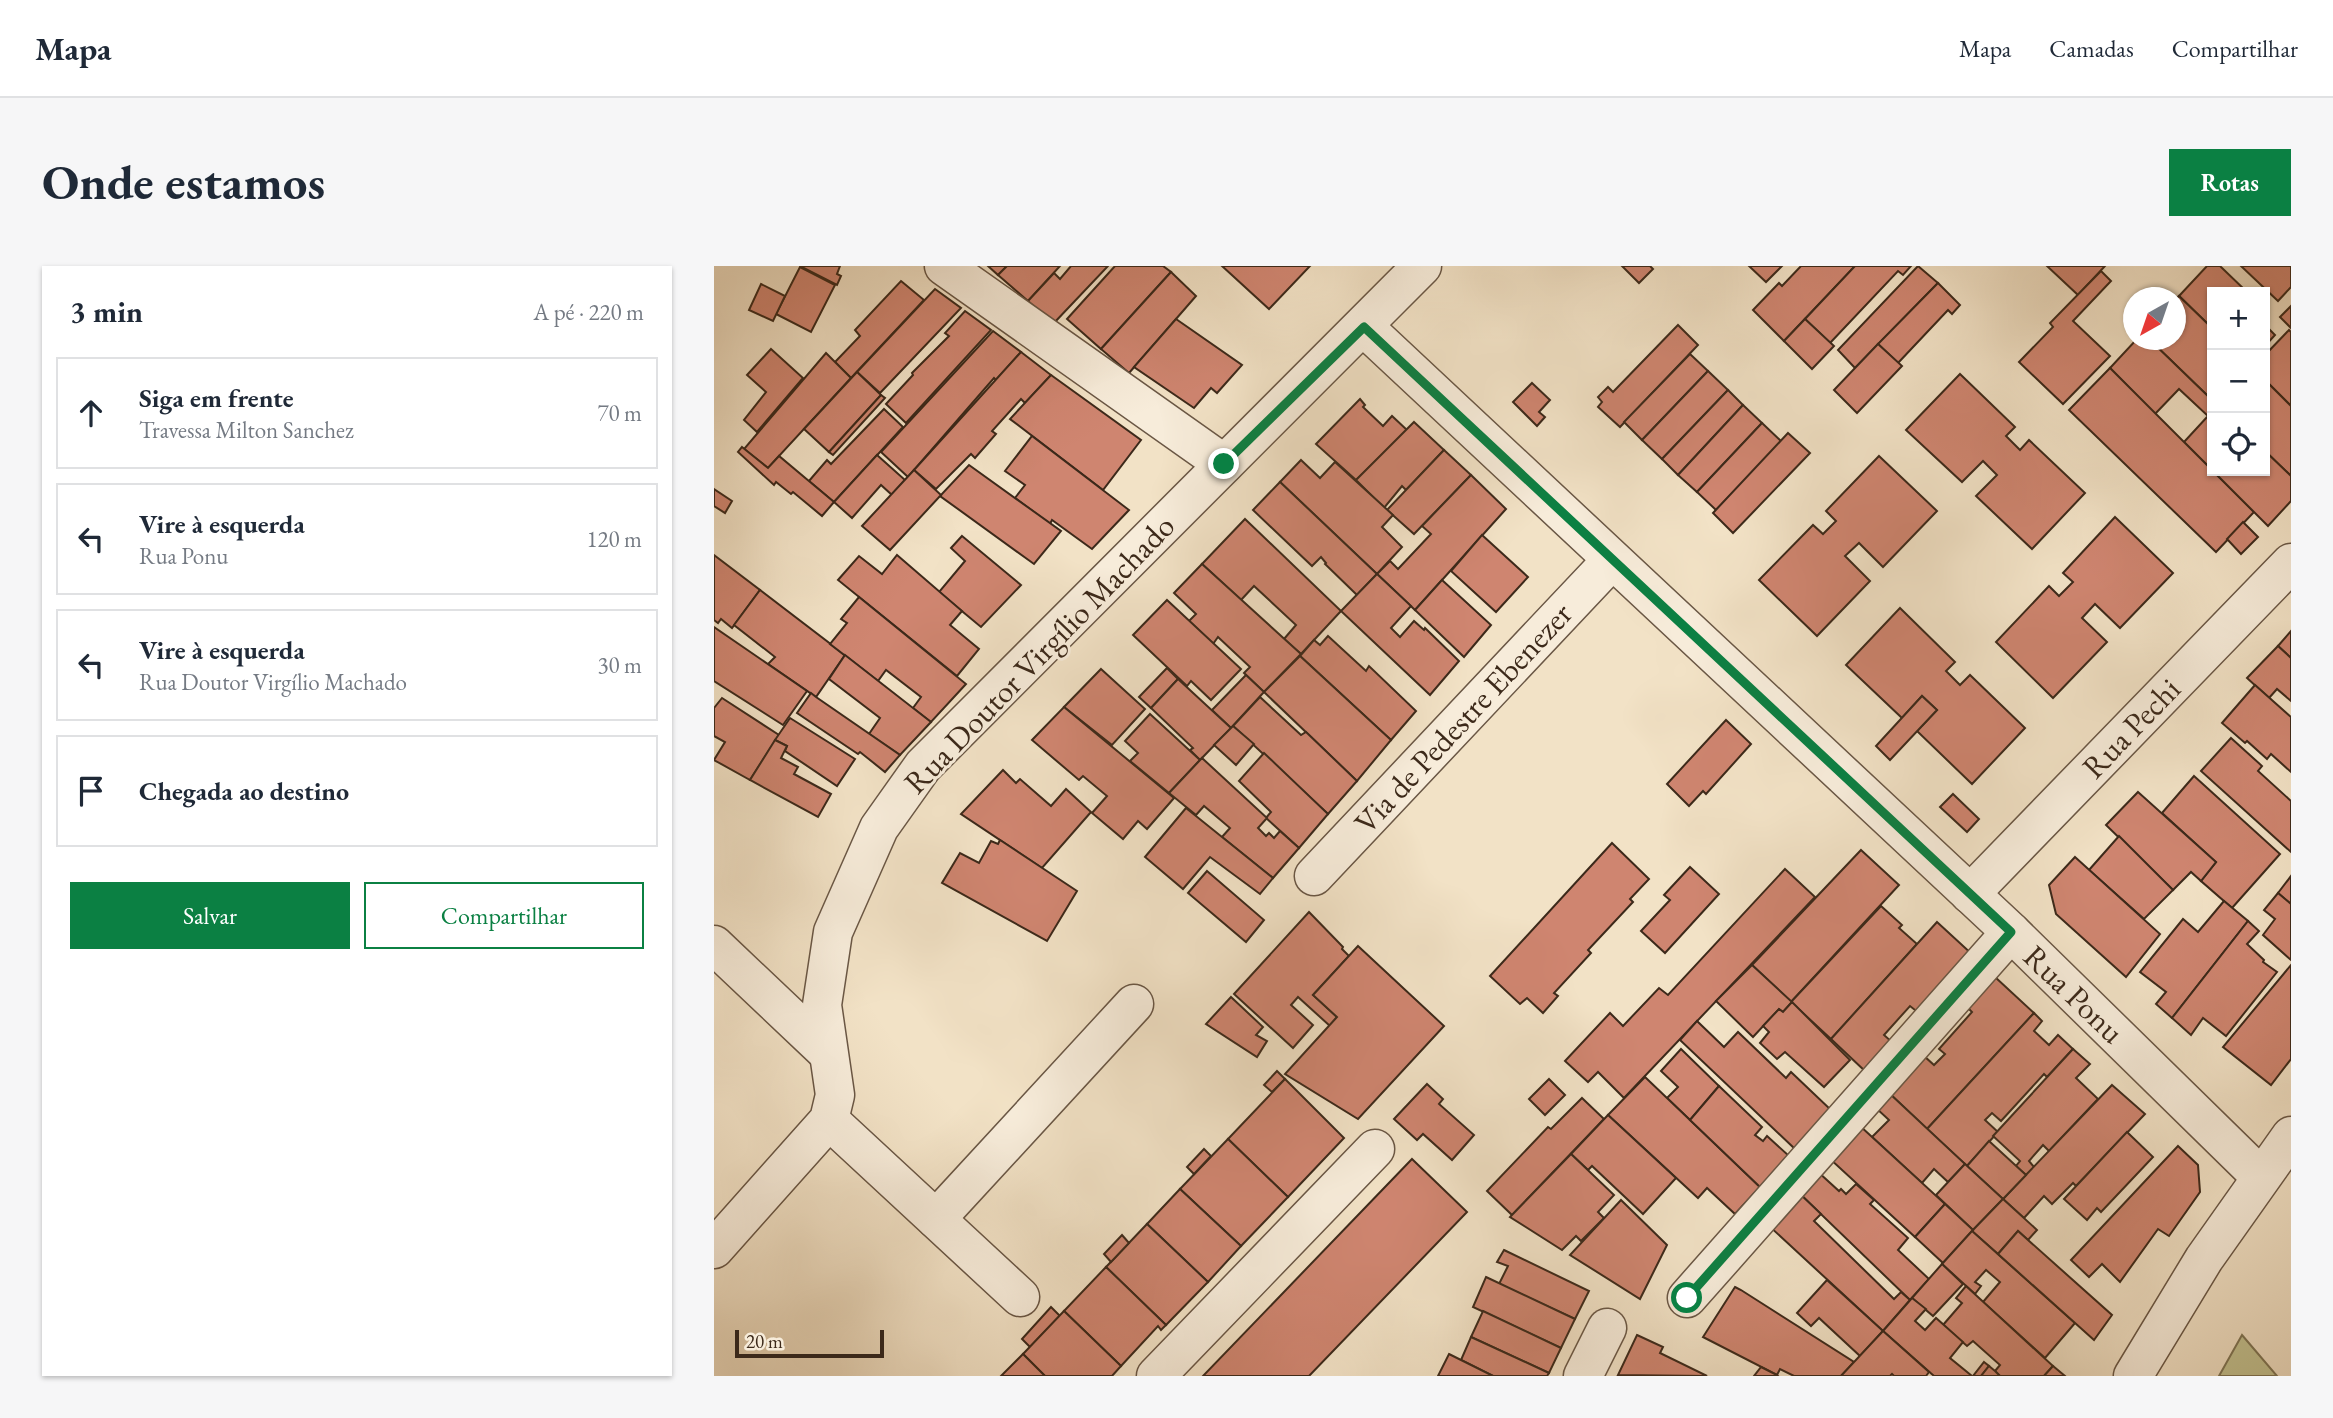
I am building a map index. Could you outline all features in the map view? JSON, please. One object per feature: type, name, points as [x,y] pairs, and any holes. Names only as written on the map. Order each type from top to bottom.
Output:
[{"type":"street","points":[[944,266],[1224,464]]},
{"type":"street","name":"Rua Doutor Virgílio Machado","points":[[829,1120],[835,1096],[822,1005],[833,932],[879,828],[923,765],[1364,327],[1422,266]]},
{"type":"street","name":"Rua Ponu","points":[[1364,327],[2011,932],[2260,1177]]},
{"type":"street","name":"Via de Pedestre Ebenezer","points":[[1314,876],[1612,560]]},
{"type":"street","name":"Rua Pechi","points":[[1970,894],[2291,563]]},
{"type":"street","points":[[1687,1298],[2011,932]]},
{"type":"street","points":[[714,946],[828,1053]]},
{"type":"street","points":[[936,1219],[1134,1004]]},
{"type":"street","points":[[714,1249],[829,1120],[1020,1297]]},
{"type":"street","points":[[2133,1376],[2204,1259],[2291,1136]]},
{"type":"street","points":[[1156,1376],[1375,1150]]},
{"type":"street","points":[[1583,1376],[1607,1328]]},
{"type":"shaded area","points":[[2242,1335],[2277,1376],[2219,1376]]},
{"type":"building","points":[[800,266],[840,266],[837,274],[841,276],[837,285]]},
{"type":"building","points":[[988,266],[1007,266],[998,275]]},
{"type":"building","points":[[1007,266],[1060,266],[1028,301],[998,275]]},
{"type":"building","points":[[1071,266],[1108,266],[1053,324],[1028,301],[1054,273],[1060,279]]},
{"type":"building","points":[[1115,266],[1163,266],[1171,272],[1101,349],[1067,319]]},
{"type":"building","points":[[1222,266],[1310,266],[1269,309]]},
{"type":"building","points":[[1622,266],[1650,266],[1653,269],[1639,283]]},
{"type":"building","points":[[1749,266],[1782,266],[1766,282]]},
{"type":"building","points":[[1801,266],[1855,266],[1784,341],[1753,310],[1779,283],[1782,286]]},
{"type":"building","points":[[1855,266],[1911,266],[1903,275],[1898,271],[1830,343],[1805,319]]},
{"type":"building","points":[[1918,266],[1938,283],[1855,368],[1838,350]]},
{"type":"building","points":[[2047,266],[2105,266],[2078,295]]},
{"type":"building","points":[[2207,266],[2220,266],[2242,287],[2207,287],[2207,323],[2186,303],[2186,288]]},
{"type":"building","points":[[2241,266],[2291,266],[2291,287],[2278,301],[2270,293],[2270,287],[2263,287]]},
{"type":"building","points":[[800,267],[835,285],[811,332],[776,314]]},
{"type":"building","points":[[2101,271],[2111,281],[2073,321],[2110,356],[2063,404],[2019,362],[2053,327],[2050,323]]},
{"type":"building","points":[[1171,272],[1196,296],[1129,373],[1101,349]]},
{"type":"building","points":[[901,281],[924,300],[851,378],[835,362],[860,336],[855,330]]},
{"type":"building","points":[[1938,283],[1960,305],[1952,314],[1948,310],[1898,363],[1878,344]]},
{"type":"building","points":[[761,284],[785,296],[773,321],[749,310]]},
{"type":"building","points":[[935,289],[961,308],[880,393],[857,372]]},
{"type":"building","points":[[2186,303],[2207,323],[2207,395],[2160,350],[2186,350]]},
{"type":"building","points":[[2291,306],[2291,328],[2280,317]]},
{"type":"building","points":[[965,311],[991,330],[906,423],[886,404],[949,336],[945,333]]},
{"type":"building","points":[[1176,319],[1242,365],[1217,393],[1211,388],[1194,408],[1134,367]]},
{"type":"building","points":[[1805,319],[1834,346],[1812,369],[1784,341]]},
{"type":"building","points":[[1678,325],[1698,345],[1620,427],[1598,407],[1602,402],[1598,397],[1608,387],[1613,392]]},
{"type":"building","points":[[2289,330],[2291,332],[2291,406],[2270,385],[2270,350]]},
{"type":"building","points":[[993,331],[1021,352],[996,380],[994,378],[908,477],[881,452]]},
{"type":"building","points":[[1878,344],[1902,366],[1857,413],[1834,390]]},
{"type":"building","points":[[771,349],[803,378],[757,432],[744,420],[766,392],[747,375]]},
{"type":"building","points":[[2127,350],[2160,350],[2207,395],[2207,415],[2179,389],[2155,414],[2110,368]]},
{"type":"building","points":[[1021,352],[1051,375],[1025,403],[1021,399],[992,431],[996,434],[975,458],[971,454],[936,489],[914,470]]},
{"type":"building","points":[[826,353],[851,378],[768,468],[744,449]]},
{"type":"building","points":[[1690,354],[1708,371],[1642,440],[1624,422]]},
{"type":"building","points":[[2110,368],[2207,465],[2207,476],[2218,476],[2254,512],[2216,552],[2069,410]]},
{"type":"building","points":[[1708,371],[1728,390],[1662,459],[1642,440]]},
{"type":"building","points":[[857,372],[881,395],[829,452],[804,429]]},
{"type":"building","points":[[1960,374],[2015,427],[2006,436],[2020,450],[2029,440],[2085,493],[2032,549],[1976,496],[1997,475],[1983,461],[1962,482],[1906,430]]},
{"type":"building","points":[[1051,375],[1141,440],[1103,490],[1010,419]]},
{"type":"building","points":[[1532,383],[1550,400],[1539,412],[1545,417],[1537,426],[1513,402]]},
{"type":"building","points":[[2270,385],[2291,406],[2291,476],[2270,456]]},
{"type":"building","points":[[1728,390],[1743,405],[1678,475],[1662,459]]},
{"type":"building","points":[[881,395],[885,398],[833,455],[829,452]]},
{"type":"building","points":[[1360,399],[1365,405],[1363,407],[1383,426],[1392,416],[1407,430],[1356,480],[1316,444]]},
{"type":"building","points":[[1743,405],[1762,423],[1697,492],[1678,475]]},
{"type":"building","points":[[884,409],[903,427],[834,502],[809,481],[827,460],[831,464]]},
{"type":"building","points":[[2207,417],[2207,465],[2184,442]]},
{"type":"building","points":[[1414,422],[1444,450],[1406,490],[1402,486],[1384,508],[1356,480]]},
{"type":"building","points":[[1762,423],[1782,442],[1716,510],[1697,492]]},
{"type":"building","points":[[1788,433],[1810,453],[1733,533],[1713,513]]},
{"type":"building","points":[[1032,436],[1129,510],[1092,549],[1052,520],[1050,524],[1015,498],[1025,485],[1005,471]]},
{"type":"building","points":[[742,447],[768,468],[779,456],[834,502],[822,516],[793,492],[791,494],[776,482],[774,485],[738,452]]},
{"type":"building","points":[[1444,450],[1471,475],[1414,534],[1387,510]]},
{"type":"building","points":[[877,455],[905,480],[892,495],[881,485],[852,518],[834,502]]},
{"type":"building","points":[[1879,456],[1937,511],[1883,567],[1859,543],[1845,556],[1870,581],[1817,636],[1759,580],[1813,525],[1823,534],[1836,521],[1826,511]]},
{"type":"building","points":[[2270,456],[2291,476],[2291,501],[2268,526],[2218,476],[2270,476]]},
{"type":"building","points":[[1301,460],[1320,478],[1335,462],[1393,515],[1382,527],[1402,547],[1377,574],[1280,482]]},
{"type":"building","points":[[969,465],[1061,531],[1034,564],[940,496]]},
{"type":"building","points":[[914,470],[941,495],[890,550],[862,526]]},
{"type":"building","points":[[1471,475],[1506,509],[1415,610],[1377,574],[1390,561],[1398,569],[1431,534],[1422,526]]},
{"type":"building","points":[[1280,482],[1377,574],[1357,595],[1321,557],[1312,566],[1253,510]]},
{"type":"building","points":[[714,489],[732,501],[725,513],[714,506]]},
{"type":"building","points":[[2115,517],[2173,573],[2120,628],[2095,604],[2082,618],[2107,642],[2053,698],[1996,642],[2049,586],[2059,596],[2073,582],[2063,573]]},
{"type":"building","points":[[1245,519],[1341,611],[1301,654],[1284,639],[1296,625],[1254,586],[1241,600],[1202,564]]},
{"type":"building","points":[[2243,522],[2258,537],[2241,554],[2227,539]]},
{"type":"building","points":[[1482,535],[1528,577],[1496,612],[1451,571]]},
{"type":"building","points":[[962,536],[1021,585],[981,627],[939,592],[965,561],[951,548]]},
{"type":"building","points":[[714,555],[760,590],[732,628],[721,619],[718,623],[714,620]]},
{"type":"building","points":[[897,555],[962,611],[950,625],[979,649],[957,676],[838,580],[859,556],[882,574]]},
{"type":"building","points":[[1202,564],[1301,654],[1264,692],[1244,673],[1250,667],[1218,637],[1213,644],[1189,621],[1196,614],[1174,593]]},
{"type":"building","points":[[1377,574],[1411,606],[1391,628],[1400,637],[1414,621],[1459,661],[1430,695],[1341,611]]},
{"type":"building","points":[[1442,580],[1491,625],[1464,657],[1415,610]]},
{"type":"building","points":[[760,590],[845,655],[816,697],[768,664],[775,657],[734,625]]},
{"type":"building","points":[[859,597],[966,684],[931,722],[913,708],[921,697],[886,670],[878,681],[830,644],[847,623],[841,619]]},
{"type":"building","points":[[1167,600],[1241,669],[1211,700],[1191,681],[1187,686],[1133,635]]},
{"type":"building","points":[[1900,608],[1955,662],[1946,671],[1960,685],[1970,675],[2025,728],[1972,784],[1917,731],[1937,710],[1922,696],[1902,718],[1846,665]]},
{"type":"building","points":[[714,627],[807,691],[783,725],[714,681]]},
{"type":"building","points":[[2291,631],[2291,658],[2278,646]]},
{"type":"building","points":[[1328,636],[1366,671],[1369,666],[1416,711],[1391,740],[1300,656],[1314,640],[1320,645]]},
{"type":"building","points":[[2278,646],[2291,658],[2291,701],[2277,689],[2269,698],[2247,678]]},
{"type":"building","points":[[845,655],[931,722],[900,755],[869,734],[880,718],[829,679]]},
{"type":"building","points":[[1300,656],[1391,740],[1357,781],[1264,692]]},
{"type":"building","points":[[1167,668],[1178,679],[1151,708],[1139,697]]},
{"type":"building","points":[[1101,669],[1145,709],[1112,745],[1064,707]]},
{"type":"building","points":[[1246,675],[1264,692],[1231,728],[1212,710]]},
{"type":"building","points":[[1178,679],[1231,728],[1200,760],[1190,750],[1193,748],[1151,708]]},
{"type":"building","points":[[2255,685],[2291,717],[2291,772],[2271,754],[2267,759],[2222,723]]},
{"type":"building","points":[[811,693],[900,755],[885,772],[860,752],[858,754],[797,713]]},
{"type":"building","points":[[1922,696],[1937,710],[1890,760],[1876,746]]},
{"type":"building","points":[[1260,697],[1301,735],[1306,732],[1357,781],[1328,814],[1233,726]]},
{"type":"building","points":[[722,698],[779,735],[750,780],[714,760],[725,742],[714,736],[714,708]]},
{"type":"building","points":[[1064,707],[1174,798],[1147,829],[1138,821],[1123,839],[1092,813],[1107,796],[1083,776],[1079,780],[1032,740]]},
{"type":"building","points":[[1150,714],[1200,760],[1169,793],[1130,761],[1138,753],[1125,741]]},
{"type":"building","points":[[790,718],[855,759],[837,786],[785,751],[787,746],[775,740]]},
{"type":"building","points":[[1726,720],[1751,744],[1706,794],[1703,791],[1689,806],[1667,784]]},
{"type":"building","points":[[1233,726],[1254,744],[1236,765],[1214,745]]},
{"type":"building","points":[[2231,738],[2262,766],[2258,771],[2291,801],[2291,852],[2201,771]]},
{"type":"building","points":[[775,740],[787,746],[781,758],[798,767],[794,774],[831,794],[818,817],[750,780]]},
{"type":"building","points":[[1264,753],[1328,814],[1299,848],[1266,818],[1271,812],[1239,781]]},
{"type":"building","points":[[1202,758],[1267,818],[1258,828],[1266,836],[1269,833],[1274,838],[1280,831],[1299,848],[1273,878],[1222,837],[1230,828],[1204,806],[1196,815],[1169,793]]},
{"type":"building","points":[[1003,770],[1016,783],[1020,779],[1051,806],[1066,789],[1091,812],[1042,868],[961,814]]},
{"type":"building","points":[[2194,776],[2280,854],[2232,908],[2201,881],[2216,862],[2162,813]]},
{"type":"building","points":[[2138,792],[2216,862],[2201,881],[2191,872],[2173,890],[2106,825]]},
{"type":"building","points":[[1953,794],[1979,819],[1967,832],[1940,807]]},
{"type":"building","points":[[1186,808],[1273,878],[1260,894],[1210,857],[1183,889],[1145,857]]},
{"type":"building","points":[[2119,836],[2173,890],[2144,919],[2089,870]]},
{"type":"building","points":[[1000,840],[1077,891],[1047,941],[942,883],[960,853],[979,863],[991,841],[998,844]]},
{"type":"building","points":[[1612,843],[1649,879],[1630,899],[1633,902],[1588,950],[1591,953],[1554,993],[1558,996],[1543,1013],[1527,998],[1520,1004],[1490,976]]},
{"type":"building","points":[[1861,850],[1899,885],[1791,1002],[1752,965]]},
{"type":"building","points":[[2075,857],[2160,934],[2126,977],[2056,914],[2049,885]]},
{"type":"building","points":[[1690,867],[1719,894],[1665,953],[1641,931],[1670,900],[1664,895]]},
{"type":"building","points":[[1785,869],[1815,897],[1624,1098],[1598,1072],[1588,1082],[1565,1061],[1610,1013],[1623,1026],[1659,988],[1668,995]]},
{"type":"building","points":[[1207,871],[1264,920],[1246,942],[1188,893]]},
{"type":"building","points":[[2291,876],[2291,904],[2278,893]]},
{"type":"building","points":[[2278,893],[2291,904],[2291,960],[2263,935],[2275,919],[2264,910]]},
{"type":"building","points":[[2224,901],[2248,921],[2172,1018],[2156,1004],[2166,992],[2140,972],[2183,919],[2198,932]]},
{"type":"building","points":[[1881,906],[1902,925],[1899,928],[1917,944],[1831,1039],[1791,1002]]},
{"type":"building","points":[[1309,912],[1349,956],[1313,995],[1337,1017],[1330,1026],[1298,997],[1291,1005],[1313,1025],[1293,1048],[1234,994]]},
{"type":"building","points":[[2248,921],[2259,931],[2247,944],[2263,962],[2277,972],[2226,1036],[2203,1018],[2191,1035],[2172,1018]]},
{"type":"building","points":[[1937,922],[1974,956],[1920,1014],[1910,1006],[1884,1035],[1893,1043],[1866,1072],[1831,1039]]},
{"type":"building","points":[[1358,946],[1444,1026],[1358,1119],[1285,1074],[1337,1017],[1313,995]]},
{"type":"building","points":[[1752,965],[1792,1002],[1783,1012],[1779,1009],[1753,1037],[1716,1001]]},
{"type":"building","points":[[2291,965],[2291,1059],[2271,1085],[2223,1047]]},
{"type":"building","points":[[1995,977],[2034,1013],[1927,1129],[1889,1093],[1924,1056],[1934,1065],[1945,1054],[1939,1049],[1972,1012],[1968,1008]]},
{"type":"building","points":[[1231,997],[1263,1027],[1256,1035],[1267,1041],[1257,1057],[1206,1024]]},
{"type":"building","points":[[1792,1002],[1850,1060],[1824,1087],[1785,1052],[1777,1059],[1760,1043],[1769,1032],[1763,1026],[1779,1009],[1783,1012]]},
{"type":"building","points":[[2034,1013],[2042,1021],[2034,1031],[2049,1045],[2058,1035],[2073,1049],[2047,1077],[2044,1074],[2001,1121],[1992,1113],[1985,1120],[1998,1132],[1967,1166],[1927,1129]]},
{"type":"building","points":[[1697,1021],[1724,1047],[1738,1032],[1786,1078],[1791,1072],[1831,1110],[1795,1149],[1680,1040]]},
{"type":"building","points":[[1681,1049],[1719,1086],[1690,1120],[1667,1098],[1678,1087],[1661,1071]]},
{"type":"building","points":[[2073,1049],[2090,1064],[2076,1078],[2098,1099],[2049,1151],[2043,1145],[2029,1161],[2034,1167],[2026,1175],[2016,1166],[2020,1161],[1993,1136]]},
{"type":"building","points":[[1277,1071],[1285,1079],[1272,1092],[1264,1085]]},
{"type":"building","points":[[1645,1077],[1760,1187],[1735,1214],[1707,1188],[1698,1198],[1608,1115]]},
{"type":"building","points":[[1285,1079],[1344,1138],[1288,1197],[1228,1139]]},
{"type":"building","points":[[1549,1079],[1565,1095],[1545,1115],[1529,1099]]},
{"type":"building","points":[[1427,1084],[1443,1099],[1439,1104],[1474,1135],[1452,1160],[1423,1134],[1417,1140],[1394,1119]]},
{"type":"building","points":[[2112,1085],[2145,1114],[2076,1186],[2073,1183],[2052,1204],[2044,1196],[2024,1218],[2003,1199]]},
{"type":"building","points":[[1719,1086],[1762,1127],[1755,1135],[1763,1141],[1767,1136],[1789,1156],[1760,1187],[1690,1120]]},
{"type":"building","points":[[1889,1093],[1965,1164],[1948,1182],[1934,1169],[1922,1183],[1872,1137],[1889,1120],[1876,1108]]},
{"type":"building","points":[[1582,1098],[1604,1119],[1512,1215],[1487,1191],[1548,1127],[1551,1129]]},
{"type":"building","points":[[1608,1115],[1676,1178],[1643,1214],[1592,1166],[1588,1170],[1571,1154]]},
{"type":"building","points":[[1859,1125],[1945,1204],[1915,1237],[1829,1158]]},
{"type":"building","points":[[2127,1132],[2153,1157],[2101,1212],[2097,1208],[2087,1220],[2064,1199]]},
{"type":"building","points":[[1228,1139],[1288,1197],[1241,1246],[1180,1189]]},
{"type":"building","points":[[1989,1141],[2026,1175],[2003,1199],[1967,1166]]},
{"type":"building","points":[[2178,1146],[2198,1165],[2200,1192],[2169,1236],[2158,1229],[2120,1282],[2102,1264],[2089,1277],[2071,1260]]},
{"type":"building","points":[[1204,1149],[1211,1156],[1194,1174],[1187,1167]]},
{"type":"building","points":[[1571,1154],[1614,1195],[1598,1212],[1604,1218],[1581,1241],[1576,1236],[1562,1250],[1510,1217]]},
{"type":"building","points":[[1412,1159],[1467,1212],[1309,1376],[1203,1376]]},
{"type":"building","points":[[1965,1164],[2003,1199],[1973,1230],[1936,1195]]},
{"type":"building","points":[[1817,1171],[1846,1194],[1856,1184],[1874,1200],[1870,1204],[1908,1238],[1898,1250],[1929,1279],[1910,1300],[1798,1192]]},
{"type":"building","points":[[1180,1189],[1241,1246],[1208,1282],[1147,1224]]},
{"type":"building","points":[[1798,1192],[1821,1214],[1814,1221],[1894,1299],[1901,1292],[1910,1300],[1883,1331],[1767,1224]]},
{"type":"building","points":[[2003,1199],[2037,1230],[2028,1240],[2018,1231],[1998,1254],[1972,1231]]},
{"type":"building","points":[[1621,1200],[1667,1245],[1640,1299],[1570,1255]]},
{"type":"building","points":[[1945,1204],[1973,1230],[1943,1263],[1915,1237]]},
{"type":"building","points":[[1147,1224],[1208,1282],[1166,1325],[1106,1267]]},
{"type":"building","points":[[1972,1231],[2075,1323],[2045,1358],[1983,1302],[2000,1282],[1986,1270],[1975,1282],[1981,1286],[1975,1294],[1942,1264]]},
{"type":"building","points":[[2018,1231],[2112,1315],[2094,1340],[1998,1254]]},
{"type":"building","points":[[1122,1235],[1129,1243],[1111,1262],[1104,1254]]},
{"type":"building","points":[[1504,1250],[1589,1291],[1575,1319],[1499,1284],[1508,1266],[1497,1262]]},
{"type":"building","points":[[1942,1264],[1963,1284],[1933,1316],[1912,1298]]},
{"type":"building","points":[[1106,1267],[1166,1325],[1161,1330],[1158,1326],[1121,1366],[1064,1311]]},
{"type":"building","points":[[1486,1277],[1575,1319],[1561,1348],[1473,1307]]},
{"type":"building","points":[[1827,1280],[1883,1331],[1860,1356],[1819,1318],[1811,1326],[1797,1313]]},
{"type":"building","points":[[1966,1286],[2053,1366],[2044,1376],[2000,1376],[1995,1371],[2000,1365],[1973,1341],[1967,1346],[1943,1325],[1962,1303],[1956,1298]]},
{"type":"building","points":[[1735,1287],[1854,1362],[1841,1376],[1794,1376],[1780,1369],[1777,1375],[1703,1337]]},
{"type":"building","points":[[1912,1298],[1926,1309],[1915,1321],[1925,1330],[1936,1318],[1963,1342],[1950,1358],[1972,1376],[1934,1376],[1883,1331]]},
{"type":"building","points":[[1051,1307],[1060,1316],[1030,1347],[1022,1339]]},
{"type":"building","points":[[1064,1311],[1121,1366],[1112,1376],[1045,1376],[1023,1354]]},
{"type":"building","points":[[1483,1311],[1561,1348],[1549,1373],[1471,1337]]},
{"type":"building","points":[[1883,1331],[1929,1372],[1926,1376],[1841,1376]]},
{"type":"building","points":[[1637,1335],[1663,1347],[1660,1353],[1707,1376],[1618,1375]]},
{"type":"building","points":[[1471,1337],[1549,1373],[1547,1376],[1493,1376],[1461,1360]]},
{"type":"building","points":[[1023,1354],[1045,1376],[1001,1376]]},
{"type":"building","points":[[1449,1354],[1493,1376],[1438,1376]]},
{"type":"building","points":[[1984,1362],[1989,1366],[1981,1376],[1973,1376]]},
{"type":"building","points":[[1989,1366],[1995,1371],[2000,1376],[1981,1376]]},
{"type":"building","points":[[2053,1366],[2065,1376],[2044,1376]]},
{"type":"building","points":[[1761,1367],[1777,1375],[1778,1376],[1754,1376]]},
{"type":"route","points":[[1224,464],[1364,327],[2011,932],[1747,1227],[1687,1298]]}]
